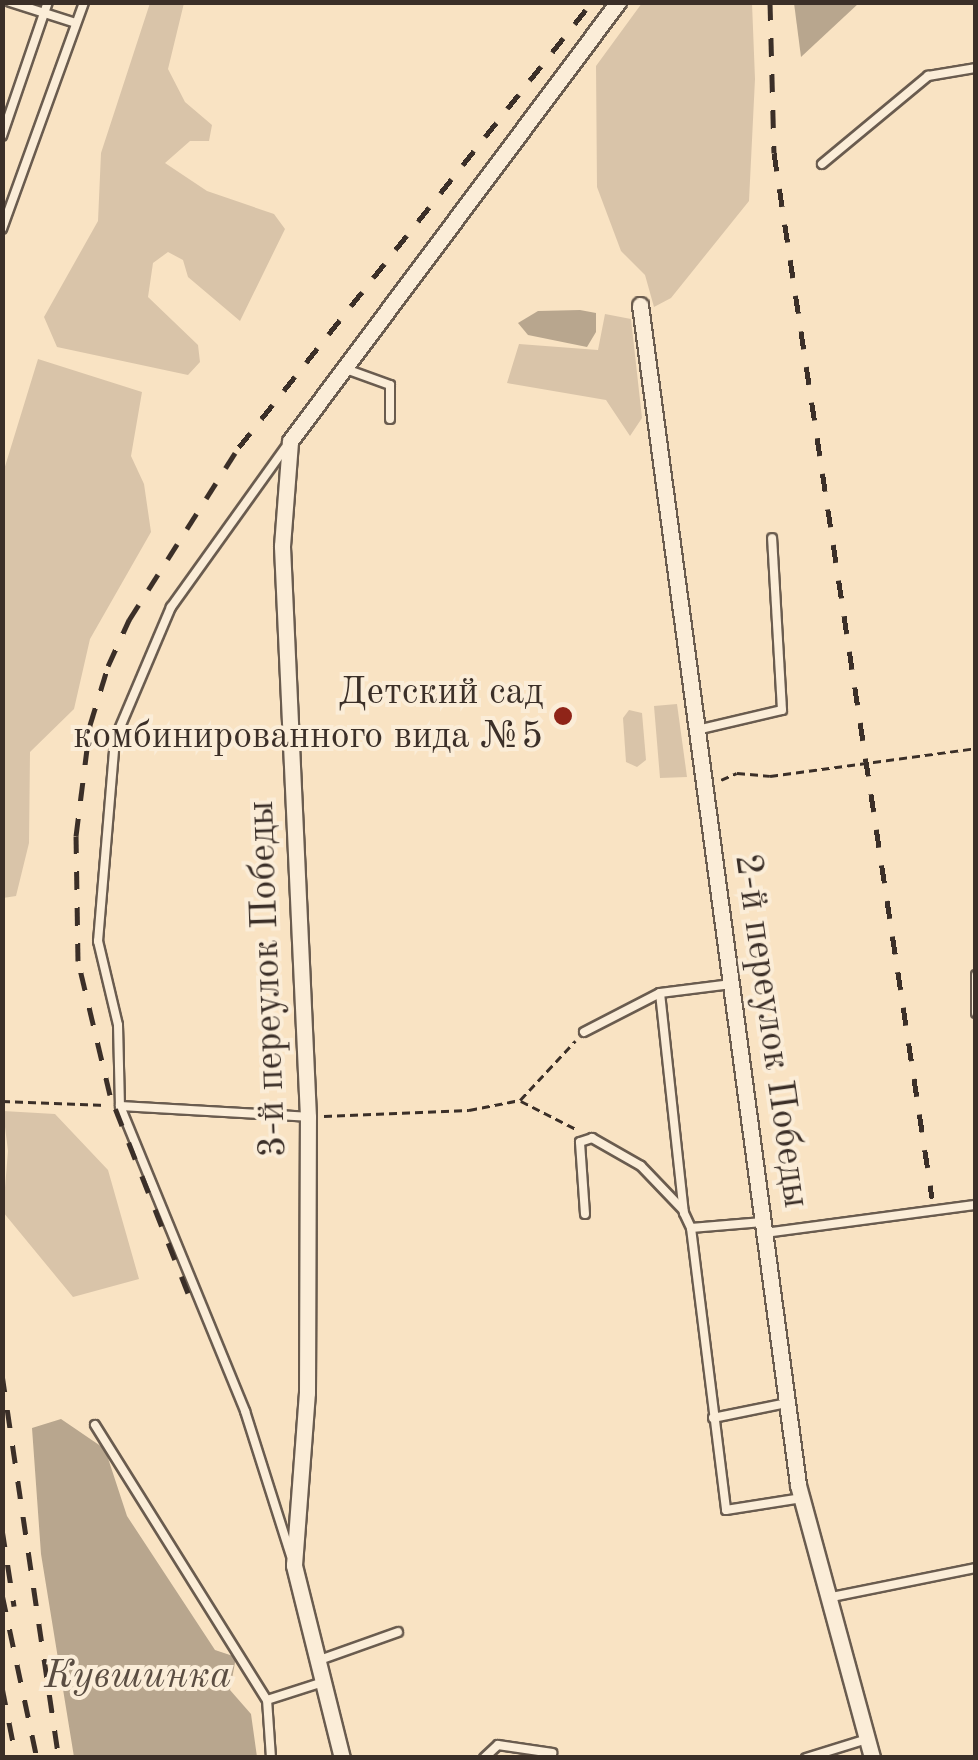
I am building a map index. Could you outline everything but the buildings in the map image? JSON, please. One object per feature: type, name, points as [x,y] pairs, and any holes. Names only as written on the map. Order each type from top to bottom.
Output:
[{"type":"street","points":[[290,441],[618,2]]},
{"type":"street","name":"2-й переулок Победы","points":[[640,305],[802,1498],[872,1758]]},
{"type":"street","name":"3-й переулок Победы","points":[[290,441],[282,546],[308,1116],[306,1393],[294,1565],[342,1758]]},
{"type":"lane","points":[[10,2],[76,24]]},
{"type":"lane","points":[[2,136],[48,2]]},
{"type":"lane","points":[[2,228],[84,2]]},
{"type":"lane","points":[[822,164],[928,76],[976,68]]},
{"type":"lane","points":[[343,368],[390,384],[390,420]]},
{"type":"lane","points":[[290,441],[171,607],[114,740],[98,942],[118,1025],[120,1106],[246,1411],[294,1565]]},
{"type":"lane","points":[[697,730],[782,710],[772,538]]},
{"type":"lane","points":[[976,974],[976,1013]]},
{"type":"lane","points":[[584,1032],[660,993],[731,984]]},
{"type":"lane","points":[[660,993],[683,1210],[691,1228],[726,1510],[802,1498]]},
{"type":"lane","points":[[120,1106],[308,1116]]},
{"type":"lane","points":[[585,1214],[580,1142],[592,1138],[641,1166],[683,1210]]},
{"type":"lane","points":[[691,1228],[764,1228],[976,1205]]},
{"type":"lane","points":[[713,1418],[788,1403]]},
{"type":"lane","points":[[95,1425],[267,1700],[271,1758]]},
{"type":"lane","points":[[827,1598],[976,1568]]},
{"type":"lane","points":[[318,1661],[398,1632]]},
{"type":"lane","points":[[267,1700],[323,1682]]},
{"type":"lane","points":[[806,1758],[867,1740]]},
{"type":"lane","points":[[484,1758],[498,1744],[552,1753]]},
{"type":"path","points":[[705,788],[736,773],[770,776],[976,748]]},
{"type":"path","points":[[308,1116],[469,1110],[520,1100],[584,1032]]},
{"type":"path","points":[[520,1100],[592,1138]]},
{"type":"path","points":[[2,1102],[120,1106]]},
{"type":"shaded area","points":[[150,3],[184,3],[168,69],[185,102],[212,125],[209,141],[190,141],[165,163],[207,191],[274,214],[285,229],[240,321],[188,277],[183,260],[168,252],[153,263],[148,297],[198,345],[200,362],[188,375],[57,347],[44,317],[98,221],[101,153]]},
{"type":"shaded area","points":[[642,3],[752,3],[755,79],[749,201],[671,298],[654,307],[645,275],[621,251],[597,187],[596,66]]},
{"type":"shaded area","points":[[605,314],[631,319],[642,418],[630,436],[606,400],[507,383],[519,344],[598,350]]},
{"type":"shaded area","points":[[38,359],[142,392],[131,456],[144,484],[151,532],[90,639],[74,709],[30,752],[29,843],[16,896],[3,898],[3,473]]},
{"type":"shaded area","points":[[677,704],[687,777],[660,778],[654,706]]},
{"type":"shaded area","points":[[629,710],[642,713],[646,760],[637,767],[626,762],[623,718]]},
{"type":"shaded area","points":[[3,1111],[55,1114],[108,1170],[139,1279],[73,1297],[3,1212],[8,1151]]},
{"type":"water","points":[[794,2],[859,3],[801,57]]},
{"type":"water","points":[[538,311],[596,313],[596,332],[587,347],[528,335],[518,323]]},
{"type":"water","name":"Кувшинка","points":[[61,1419],[105,1449],[127,1516],[215,1650],[236,1657],[230,1690],[251,1714],[257,1757],[74,1757],[41,1554],[32,1428]]},
{"type":"railway","points":[[188,1293],[110,1095],[78,961],[76,836],[90,725],[108,666],[129,620],[239,447],[592,2]]},
{"type":"railway","points":[[770,2],[774,153],[932,1198]]},
{"type":"railway","points":[[2,1374],[59,1758]]},
{"type":"railway","points":[[2,1529],[14,1606]]},
{"type":"railway","points":[[2,1594],[37,1758]]},
{"type":"railway","points":[[2,1687],[16,1758]]},
{"type":"place","name":"Детский сад комбинированного вида №5","points":[[563,716]]}]
